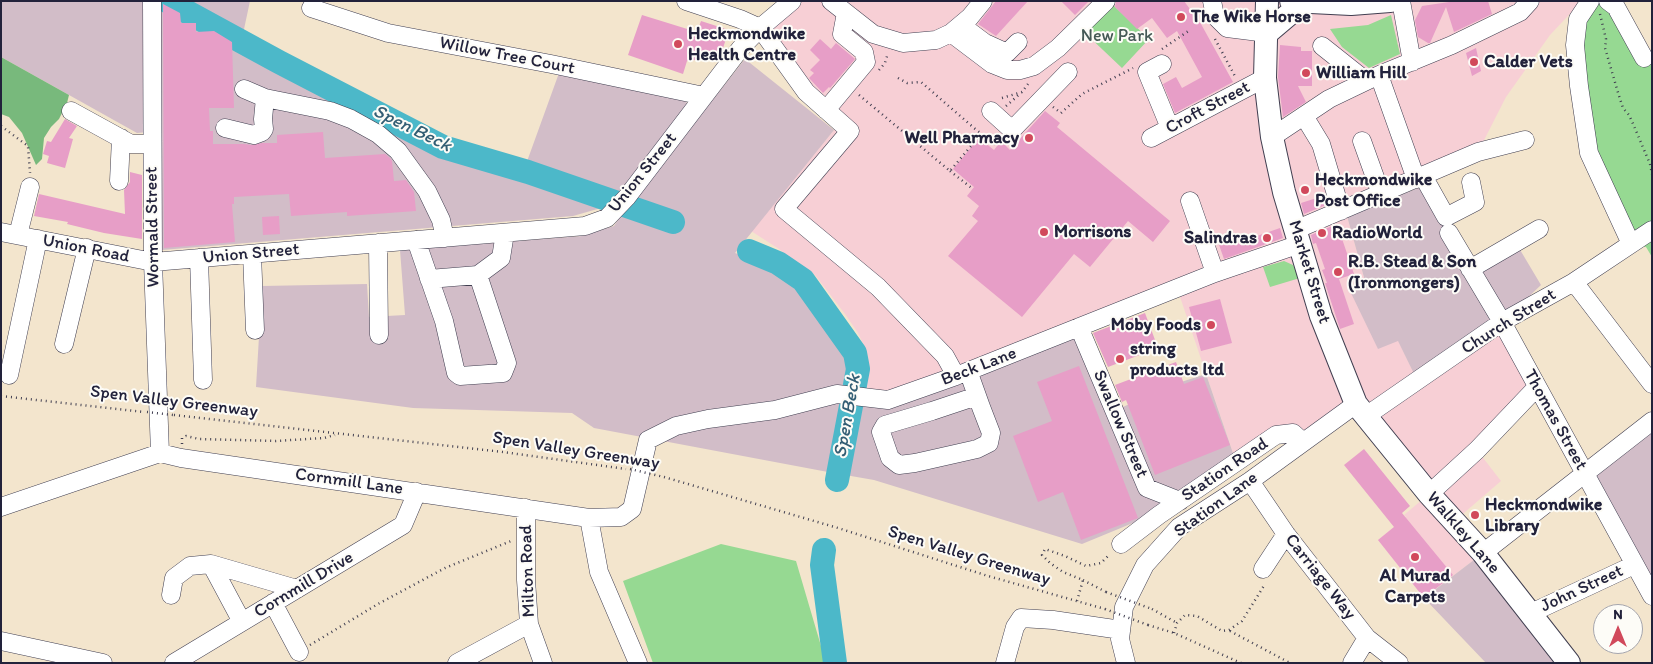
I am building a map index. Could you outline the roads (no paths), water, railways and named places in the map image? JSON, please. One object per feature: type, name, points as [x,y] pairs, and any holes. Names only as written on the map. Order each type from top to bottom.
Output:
[{"type":"main road","name":"Market Street","points":[[1267,1],[1265,78],[1272,137],[1284,192],[1321,316],[1361,410]]},
{"type":"main road","points":[[1267,33],[1293,11],[1309,2],[1351,4],[1390,1]]},
{"type":"main road","name":"Walkley Lane","points":[[1361,410],[1429,494],[1483,552],[1569,663]]},
{"type":"street","points":[[686,1],[740,19],[760,28],[806,92],[850,131],[784,209],[878,287],[962,374],[979,401],[991,434],[989,443],[977,449],[915,464],[899,465],[890,458],[881,432],[885,425],[932,411],[979,401]]},
{"type":"street","name":"Union Street","points":[[153,262],[584,226],[607,218],[627,197],[740,49],[760,28],[792,1]]},
{"type":"street","points":[[836,4],[873,34],[904,43],[936,40],[956,29],[983,1]]},
{"type":"street","points":[[956,29],[992,64],[1007,70],[1020,70],[1034,66],[1058,48],[1106,1]]},
{"type":"street","points":[[1212,1],[1215,16],[1227,28],[1267,33]]},
{"type":"street","points":[[1401,1],[1412,62]]},
{"type":"street","points":[[1272,137],[1329,99],[1520,12],[1530,1]]},
{"type":"street","name":"Wormald Street","points":[[152,2],[153,262],[160,453]]},
{"type":"street","points":[[826,110],[866,62],[864,52],[842,34],[836,4]]},
{"type":"street","points":[[1631,244],[1589,153],[1579,86],[1576,45],[1578,19],[1599,5],[1616,7],[1644,58]]},
{"type":"street","name":"Willow Tree Court","points":[[311,8],[388,33],[543,62],[704,96]]},
{"type":"street","points":[[956,29],[1007,54],[1018,42]]},
{"type":"street","points":[[1322,46],[1372,78],[1420,177],[1446,217],[1475,202],[1471,182]]},
{"type":"street","points":[[1160,58],[1147,72],[1170,128]]},
{"type":"street","points":[[991,111],[1012,130],[1068,72]]},
{"type":"street","name":"Croft Street","points":[[1151,138],[1265,78]]},
{"type":"street","points":[[244,89],[265,98],[330,111],[351,119],[378,134],[398,151],[426,191],[442,220],[445,238]]},
{"type":"street","points":[[225,128],[254,134],[262,132],[264,129],[265,98]]},
{"type":"street","points":[[71,111],[131,144],[152,144]]},
{"type":"street","points":[[1304,116],[1321,144],[1341,211]]},
{"type":"street","points":[[119,181],[121,138]]},
{"type":"street","name":"Beck Lane","points":[[648,440],[676,426],[708,419],[775,410],[837,394],[888,400],[962,374],[1215,273],[1298,237],[1341,211],[1478,152],[1525,140]]},
{"type":"street","points":[[1362,141],[1381,194]]},
{"type":"street","name":"Union Road","points":[[30,187],[10,234],[153,262]]},
{"type":"street","points":[[1190,201],[1215,273]]},
{"type":"street","points":[[1470,270],[1539,229]]},
{"type":"street","name":"Church Street","points":[[1361,410],[1502,322],[1574,282],[1650,231]]},
{"type":"street","points":[[430,279],[478,275],[501,258],[505,233]]},
{"type":"street","name":"Thomas Street","points":[[1448,233],[1502,322],[1652,596]]},
{"type":"street","points":[[10,375],[38,239]]},
{"type":"street","points":[[416,240],[444,321],[456,373],[460,376],[503,373],[507,363],[478,275]]},
{"type":"street","points":[[378,243],[379,335]]},
{"type":"street","points":[[64,344],[87,248]]},
{"type":"street","points":[[252,254],[254,330]]},
{"type":"street","points":[[199,258],[203,380]]},
{"type":"street","points":[[1574,282],[1652,384]]},
{"type":"street","name":"Swallow Street","points":[[1079,327],[1147,488],[1180,501]]},
{"type":"street","points":[[1429,494],[1477,450],[1537,387]]},
{"type":"street","points":[[1303,442],[1361,410]]},
{"type":"street","points":[[1483,552],[1652,421]]},
{"type":"street","name":"Station Road","points":[[1121,544],[1159,514],[1276,435],[1293,434],[1303,442]]},
{"type":"street","name":"Cornmill Lane","points":[[160,453],[181,458],[590,518],[620,517],[632,509],[648,440]]},
{"type":"street","name":"Station Lane","points":[[1126,663],[1120,639],[1124,607],[1144,565],[1180,527],[1250,481],[1303,442]]},
{"type":"street","points":[[1,506],[160,453]]},
{"type":"street","name":"Carriage Way","points":[[1250,481],[1286,534],[1367,638],[1400,663]]},
{"type":"street","name":"Cornmill Drive","points":[[174,663],[403,524],[417,492]]},
{"type":"street","name":"Milton Road","points":[[526,508],[529,624],[543,663]]},
{"type":"street","points":[[590,518],[599,572],[638,663]]},
{"type":"street","points":[[1263,569],[1286,534]]},
{"type":"street","points":[[211,564],[242,622]]},
{"type":"street","points":[[171,595],[174,578],[190,566],[211,564],[297,589]]},
{"type":"street","name":"John Street","points":[[1530,614],[1634,565]]},
{"type":"street","points":[[273,603],[299,652]]},
{"type":"street","points":[[1005,663],[1015,627],[1021,618],[1053,620],[1121,630]]},
{"type":"street","points":[[459,662],[529,624]]},
{"type":"street","points":[[1352,663],[1367,638]]},
{"type":"street","points":[[1,640],[103,663]]},
{"type":"waterway","name":"Spen Beck","points":[[167,1],[279,62],[443,147],[528,172],[673,222]]},
{"type":"waterway","name":"Spen Beck","points":[[749,251],[778,263],[803,280],[855,353],[858,369],[837,480]]},
{"type":"waterway","name":"Spen Beck","points":[[824,550],[822,565],[835,663]]},
{"type":"place","name":"The Wike Horse","points":[[1181,17]]},
{"type":"place","name":"Heckmondwike Health Centre","points":[[678,44]]},
{"type":"place","name":"Calder Vets","points":[[1474,62]]},
{"type":"place","name":"William Hill","points":[[1306,73]]},
{"type":"place","name":"Well Pharmacy","points":[[1029,138]]},
{"type":"place","name":"Heckmondwike Post Office","points":[[1305,190]]},
{"type":"place","name":"Morrisons","points":[[1044,232]]},
{"type":"place","name":"RadioWorld","points":[[1322,233]]},
{"type":"place","name":"Salindras","points":[[1267,238]]},
{"type":"place","name":"R.B. Stead & Son (Ironmongers)","points":[[1338,272]]},
{"type":"place","name":"Moby Foods","points":[[1211,325]]},
{"type":"place","name":"string products ltd","points":[[1120,359]]},
{"type":"place","name":"Heckmondwike Library","points":[[1475,515]]},
{"type":"place","name":"Al Murad Carpets","points":[[1415,557]]},
{"type":"park label","name":"New Park","points":[[1117,36]]}]
